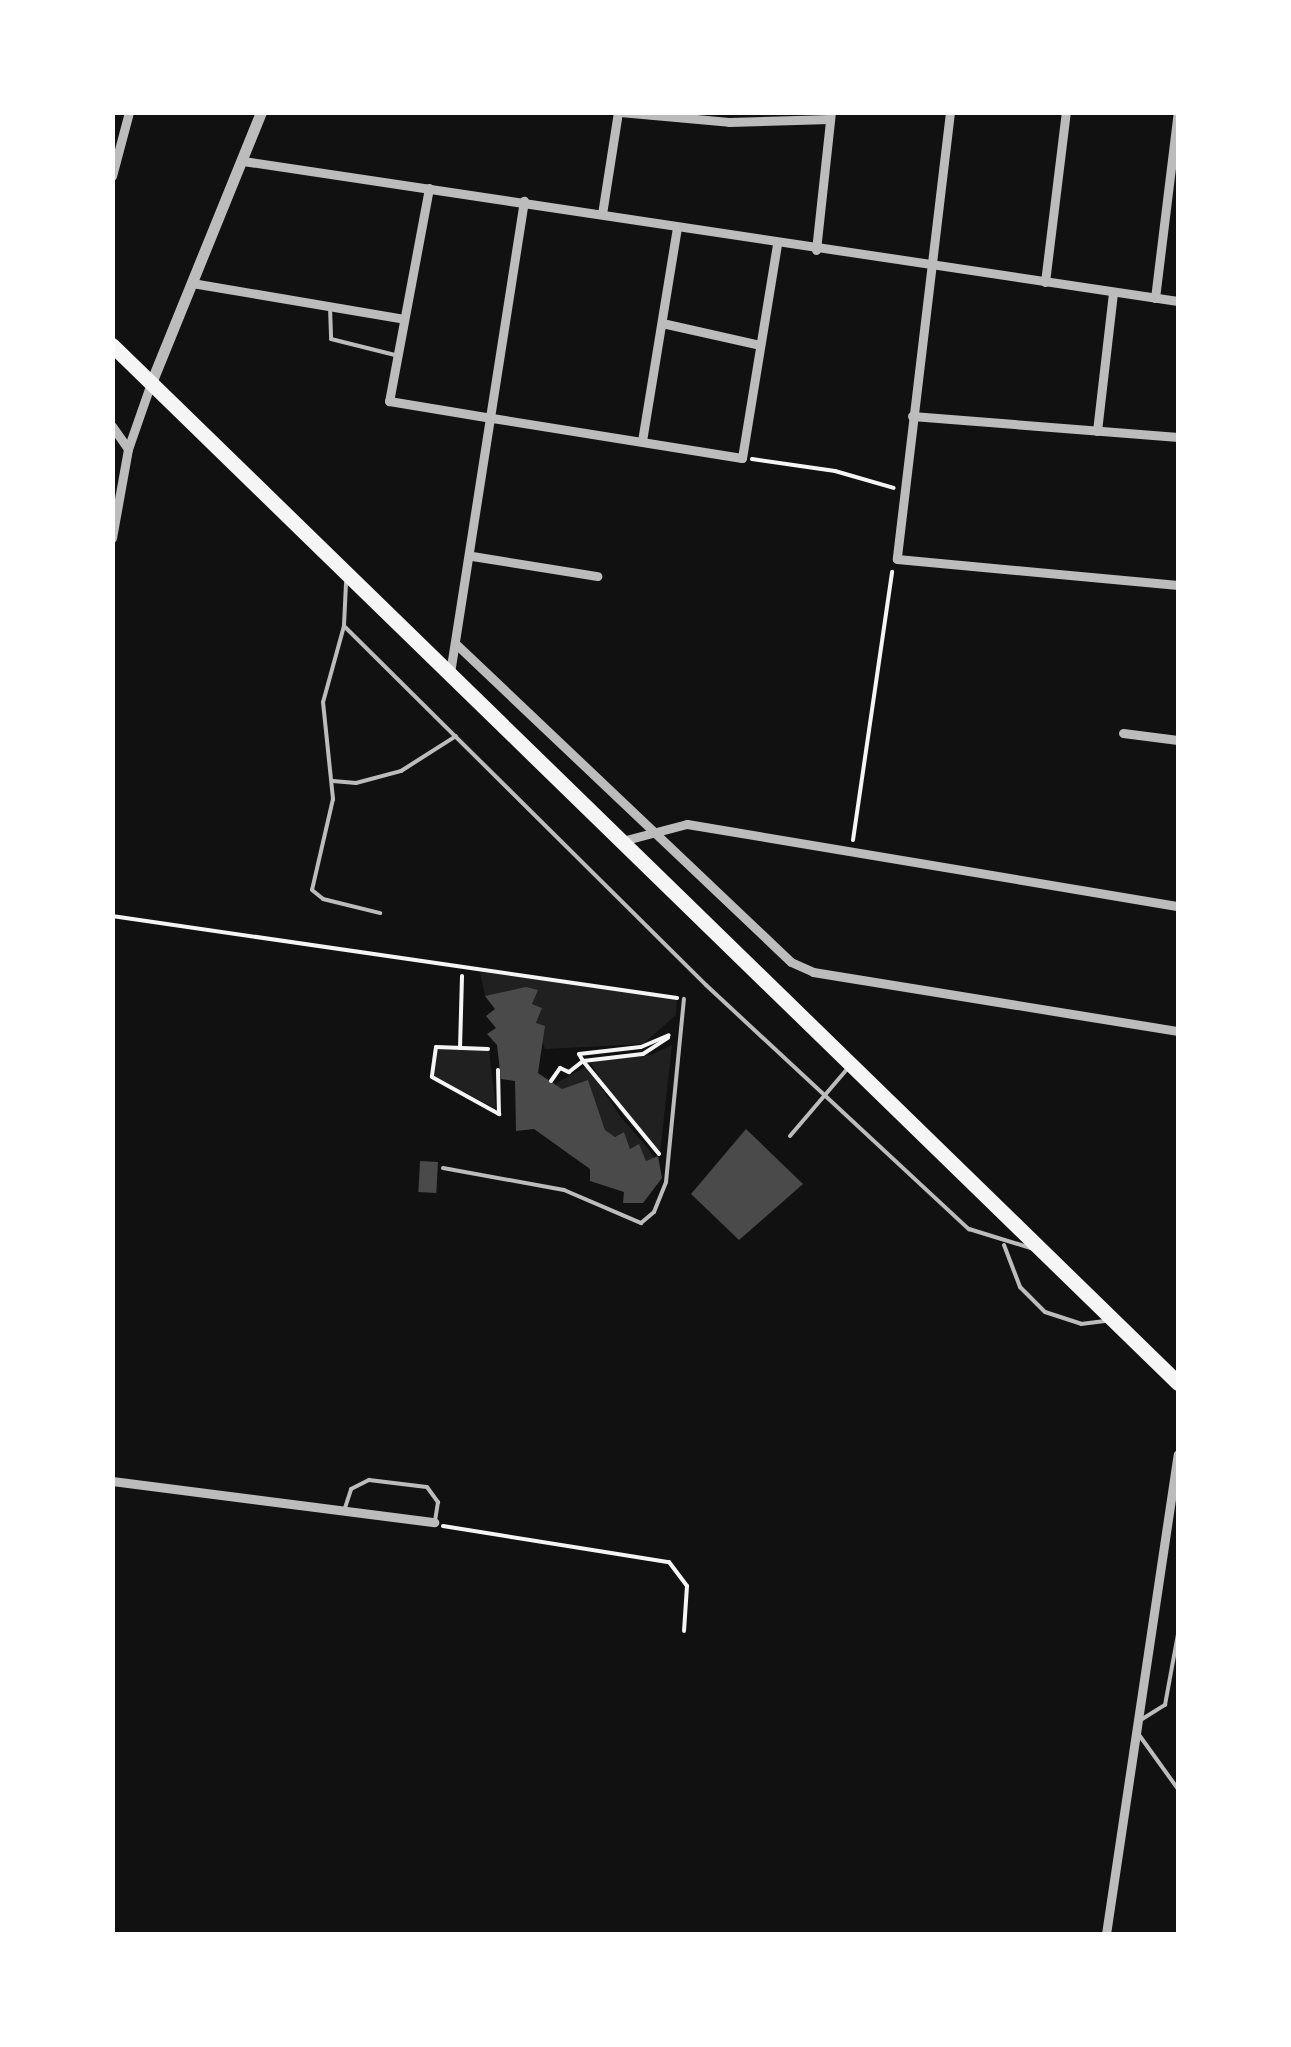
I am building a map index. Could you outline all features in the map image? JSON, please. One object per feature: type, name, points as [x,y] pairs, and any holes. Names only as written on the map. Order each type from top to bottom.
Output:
[{"type":"highway","points":[[112,345],[1178,1381]]},
{"type":"street","points":[[112,176],[129,112]]},
{"type":"street","points":[[112,538],[128,449],[261,112]]},
{"type":"street","points":[[602,214],[619,112],[730,122],[830,116],[832,148],[816,250]]},
{"type":"street","points":[[950,112],[897,558],[1178,585]]},
{"type":"street","points":[[1045,282],[1066,112]]},
{"type":"street","points":[[1155,298],[1178,112]]},
{"type":"street","points":[[243,161],[524,201],[816,250],[1178,301]]},
{"type":"street","points":[[430,188],[390,401],[492,418],[742,458],[777,244]]},
{"type":"street","points":[[450,673],[472,556],[524,201]]},
{"type":"street","points":[[642,441],[678,227]]},
{"type":"street","points":[[192,283],[404,319]]},
{"type":"street","points":[[1097,431],[1113,292]]},
{"type":"street","points":[[662,324],[760,345]]},
{"type":"street","points":[[912,416],[1178,437]]},
{"type":"street","points":[[112,426],[128,449]]},
{"type":"street","points":[[472,556],[597,576]]},
{"type":"street","points":[[456,646],[656,828],[791,962],[813,972],[1178,1032]]},
{"type":"street","points":[[1123,732],[1178,740]]},
{"type":"street","points":[[622,841],[656,828],[711,827],[851,854],[1178,906]]},
{"type":"street","points":[[1106,1934],[1178,1454]]},
{"type":"street","points":[[112,1481],[434,1522]]},
{"type":"lane","points":[[330,306],[330,339],[398,356]]},
{"type":"lane","points":[[346,573],[344,626],[323,702],[325,756],[334,782],[312,890],[322,899],[380,912]]},
{"type":"lane","points":[[344,626],[824,1094],[969,1228],[1004,1244],[1044,1251]]},
{"type":"lane","points":[[334,782],[356,783],[401,771],[457,735]]},
{"type":"lane","points":[[443,1168],[564,1190],[641,1223],[654,1212],[668,1164],[684,999]]},
{"type":"lane","points":[[790,1136],[852,1064]]},
{"type":"lane","points":[[1004,1244],[1020,1287],[1046,1312],[1082,1324],[1114,1320]]},
{"type":"lane","points":[[344,1511],[358,1483],[428,1487],[438,1502],[434,1522]]},
{"type":"lane","points":[[1178,1634],[1166,1705],[1138,1726],[1178,1789]]},
{"type":"path","points":[[742,458],[834,471],[903,494]]},
{"type":"path","points":[[851,854],[882,608],[897,558]]},
{"type":"path","points":[[112,916],[684,999]]},
{"type":"path","points":[[460,1048],[462,976]]},
{"type":"path","points":[[550,1081],[560,1068],[569,1072],[583,1060],[643,1054],[671,1034],[641,1047],[579,1054],[583,1060],[621,1106],[621,1115],[668,1164]]},
{"type":"path","points":[[488,1049],[436,1048],[432,1076],[499,1114],[498,1070]]},
{"type":"path","points":[[434,1522],[669,1562],[687,1586],[684,1631]]},
{"type":"shaded area","points":[[480,972],[677,997],[676,1015],[643,1044],[545,1049],[536,1023],[542,1008],[532,1004],[537,990],[485,996]]},
{"type":"shaded area","points":[[672,1045],[660,1153],[623,1115],[590,1062],[651,1055]]},
{"type":"shaded area","points":[[438,1049],[489,1051],[496,1109],[434,1076]]},
{"type":"shaded area","points":[[587,1066],[620,1116],[655,1157],[646,1161],[639,1145],[630,1149],[624,1132],[615,1137],[605,1130],[588,1081],[562,1089],[555,1084]]},
{"type":"building","points":[[526,987],[538,990],[532,1004],[542,1008],[536,1023],[545,1026],[538,1073],[562,1089],[588,1080],[605,1130],[615,1137],[624,1132],[630,1149],[639,1144],[646,1161],[658,1156],[662,1178],[643,1203],[623,1203],[624,1192],[590,1181],[590,1169],[534,1129],[516,1131],[515,1081],[501,1079],[497,1045],[487,1034],[496,1028],[486,1016],[495,1009],[485,996]]},
{"type":"building","points":[[746,1129],[803,1184],[739,1240],[691,1194]]},
{"type":"building","points":[[420,1161],[438,1162],[436,1193],[418,1192]]}]
